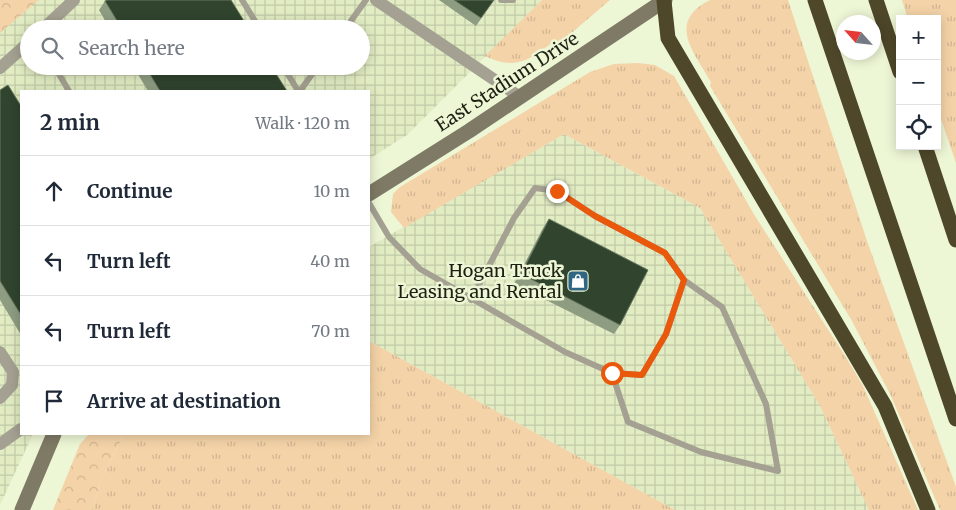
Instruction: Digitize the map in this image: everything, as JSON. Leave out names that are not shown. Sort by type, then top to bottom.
[{"type":"highway","points":[[664,0],[668,38],[885,406],[928,510]]},
{"type":"highway","points":[[815,0],[956,419]]},
{"type":"highway","points":[[876,0],[896,60]]},
{"type":"highway","points":[[925,150],[956,240]]},
{"type":"main road","name":"East Stadium Drive","points":[[370,193],[520,97],[664,0]]},
{"type":"main road","points":[[22,510],[54,435]]},
{"type":"street","points":[[53,20],[74,0]]},
{"type":"street","points":[[376,0],[520,97]]},
{"type":"street","points":[[0,68],[20,50]]},
{"type":"street","points":[[0,352],[13,372],[12,385],[0,398]]},
{"type":"street","points":[[0,444],[20,430]]},
{"type":"lane","points":[[242,0],[254,20]]},
{"type":"lane","points":[[352,20],[366,0]]},
{"type":"lane","points":[[501,0],[513,0]]},
{"type":"lane","points":[[59,75],[68,90]]},
{"type":"lane","points":[[288,75],[298,90]]},
{"type":"lane","points":[[300,90],[311,75]]},
{"type":"lane","points":[[471,300],[514,218],[535,188],[557,191],[595,216],[665,253],[684,280],[722,307],[766,404],[778,471],[701,452],[628,422],[612,373]]},
{"type":"lane","points":[[370,205],[389,237],[420,270],[565,352],[612,373],[642,375],[666,334],[684,280]]},
{"type":"shaded area","points":[[0,0],[542,0],[407,135],[370,158],[370,90],[20,90],[20,435],[33,435],[0,505]]},
{"type":"shaded area","points":[[564,134],[700,208],[820,406],[869,510],[675,510],[370,342],[370,246]]},
{"type":"green space","points":[[0,0],[39,0],[0,33]]},
{"type":"green space","points":[[542,0],[610,0],[561,42],[554,41],[530,58],[514,63],[505,63],[485,56]]},
{"type":"green space","points":[[710,0],[788,0],[867,241],[956,487],[956,510],[940,510],[891,396],[852,321],[710,86],[711,82],[697,60],[686,28],[689,18],[697,9]]},
{"type":"green space","points":[[902,0],[956,0],[956,163],[941,119],[941,15],[907,15]]},
{"type":"green space","points":[[638,63],[655,65],[674,76],[755,216],[863,386],[918,510],[869,510],[820,406],[700,208],[564,134],[404,228],[391,212],[393,194],[400,187],[590,72],[614,64]]},
{"type":"green space","points":[[370,342],[675,510],[93,510],[100,482],[124,435],[370,435]]},
{"type":"green space","points":[[88,435],[124,435],[100,482],[93,510],[53,510],[80,444]]},
{"type":"building","points":[[231,0],[243,20],[117,20],[105,1]]},
{"type":"building","points":[[454,0],[494,0],[481,18]]},
{"type":"building","points":[[150,75],[277,75],[286,90],[159,90]]},
{"type":"building","points":[[8,85],[20,104],[20,313],[0,281],[0,90]]},
{"type":"building","name":"Hogan Truck Leasing and Rental","points":[[549,219],[648,270],[620,325],[521,274]]},
{"type":"place","name":"Hogan Truck Leasing and Rental","points":[[578,281]]},
{"type":"route","points":[[557,191],[595,216],[665,253],[684,280],[666,334],[642,375],[612,373]]}]
